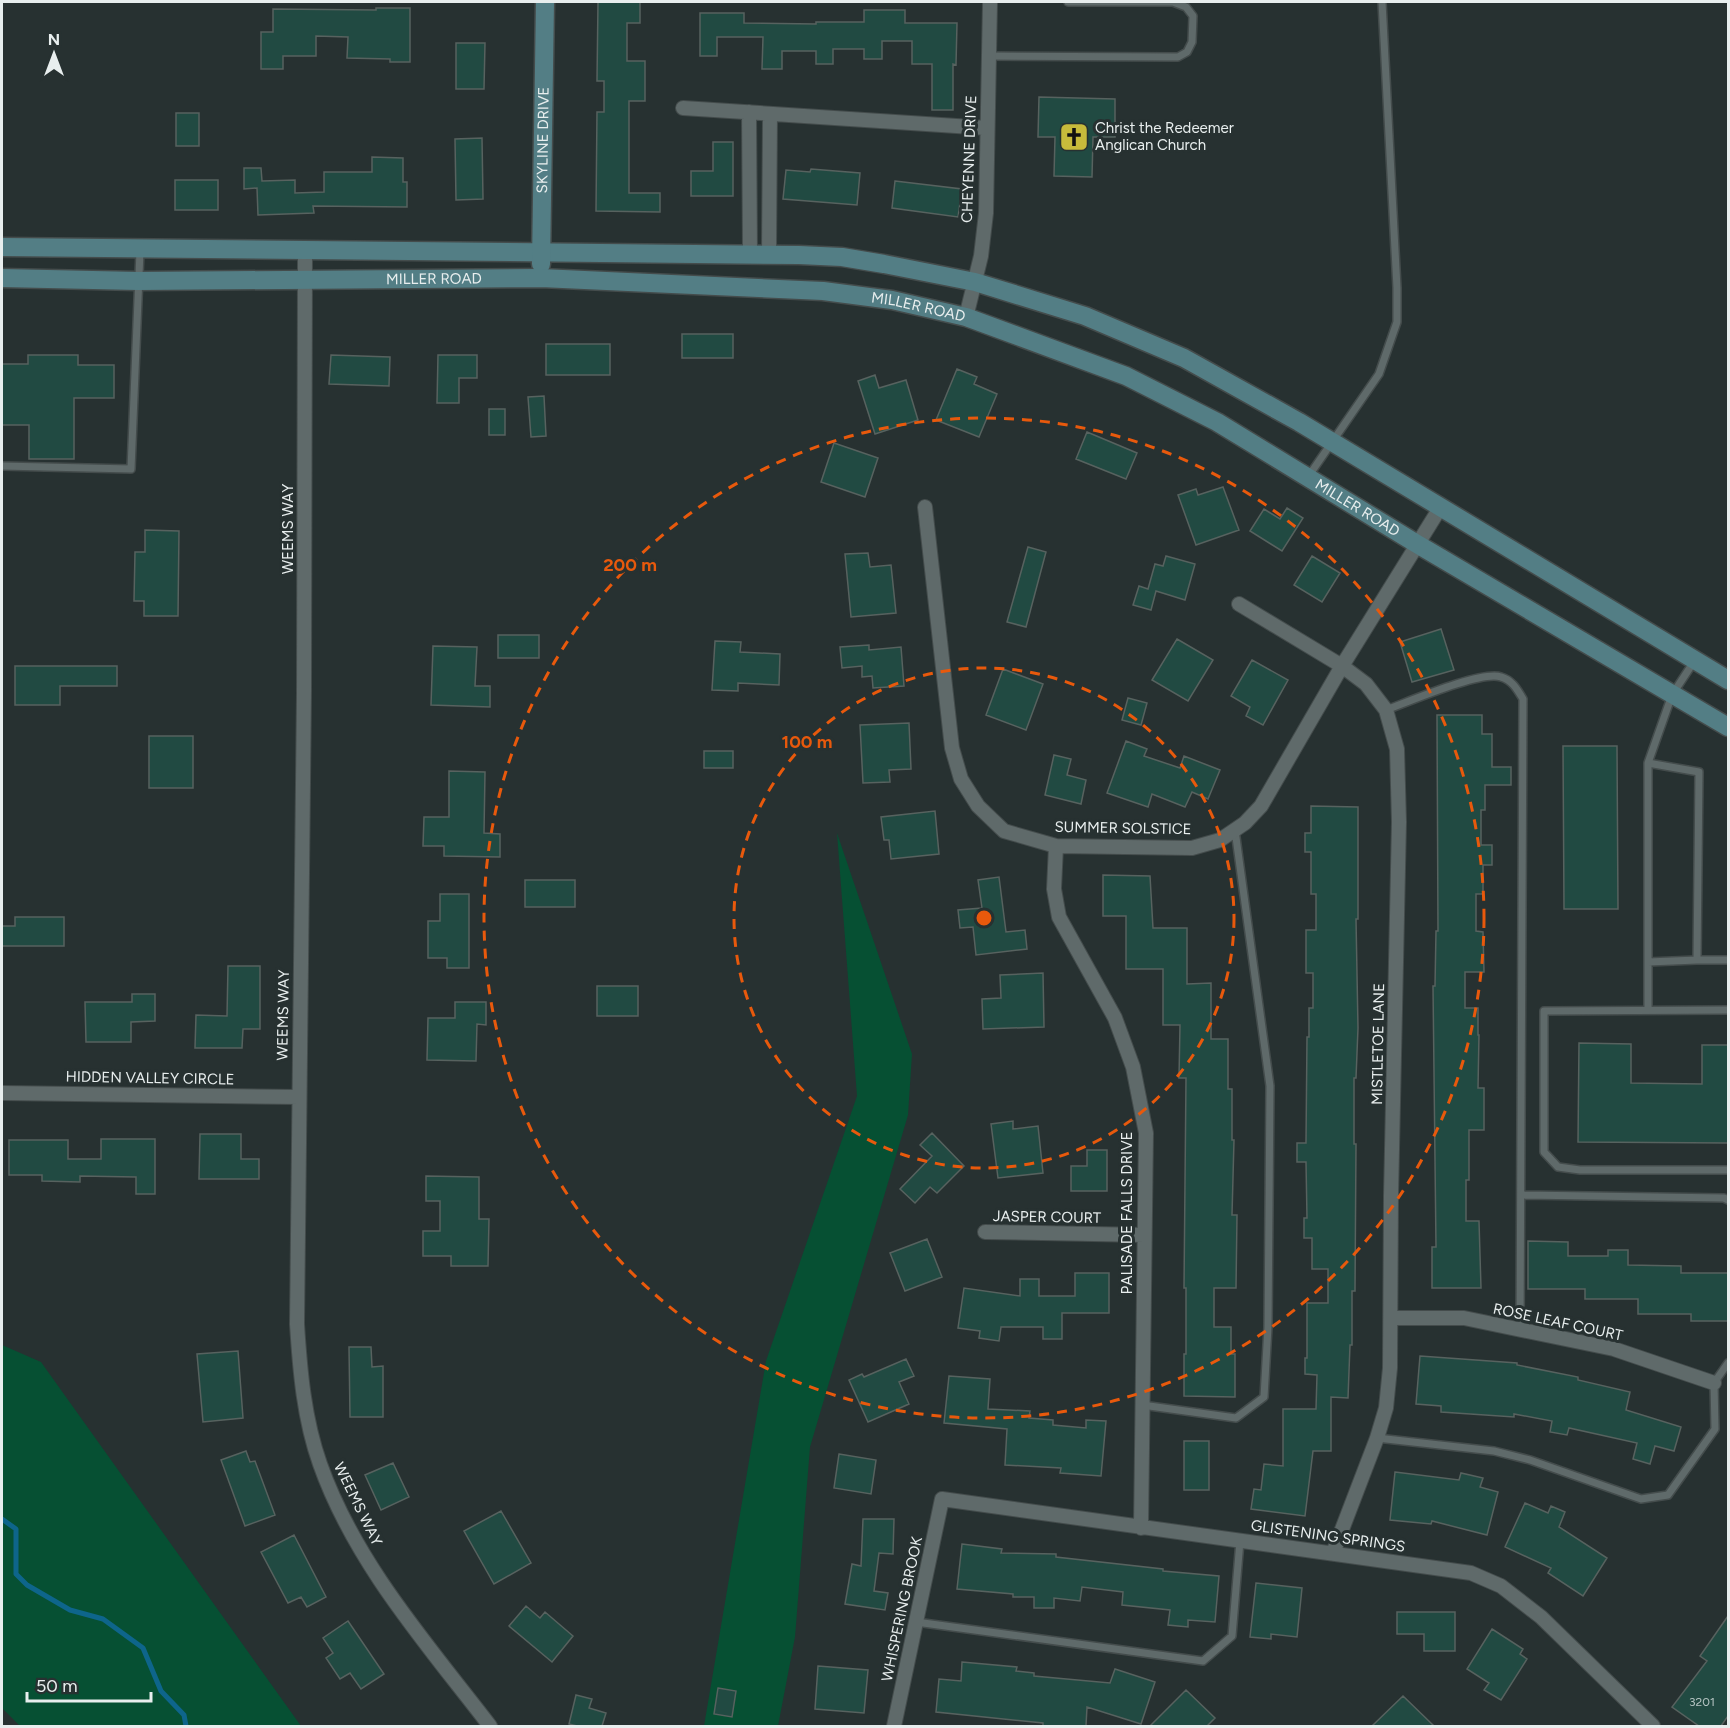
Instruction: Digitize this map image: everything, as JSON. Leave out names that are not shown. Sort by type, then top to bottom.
[{"type":"main road","name":"SKYLINE DRIVE","points":[[541,278],[545,2]]},
{"type":"main road","name":"MILLER ROAD","points":[[2,247],[769,254],[842,257],[975,282],[1085,316],[1185,358],[1333,443],[1728,680]]},
{"type":"main road","name":"MILLER ROAD","points":[[2,278],[138,280],[541,278],[823,291],[892,300],[966,316],[1126,376],[1216,423],[1728,727]]},
{"type":"street","name":"CHEYENNE DRIVE","points":[[966,316],[981,256],[986,213],[990,2]]},
{"type":"street","points":[[683,108],[987,128]]},
{"type":"street","points":[[749,112],[750,254]]},
{"type":"street","points":[[769,254],[770,114]]},
{"type":"street","name":"WEEMS WAY","points":[[305,250],[304,684],[297,1324],[300,1375],[319,1461],[333,1499],[358,1548],[490,1726]]},
{"type":"street","name":"SUMMER SOLSTICE","points":[[925,507],[952,748],[961,779],[978,806],[1004,831],[1056,846],[1192,848],[1220,840],[1245,823],[1261,806],[1342,666],[1440,508]]},
{"type":"street","name":"MISTLETOE LANE","points":[[1239,604],[1342,666],[1366,684],[1386,710],[1397,749],[1399,822],[1391,1184],[1390,1368],[1387,1398],[1377,1438],[1333,1553]]},
{"type":"street","name":"PALISADE FALLS DRIVE","points":[[1056,846],[1054,890],[1059,917],[1115,1018],[1134,1067],[1146,1133],[1141,1528]]},
{"type":"street","name":"HIDDEN VALLEY CIRCLE","points":[[2,1093],[299,1097]]},
{"type":"street","name":"JASPER COURT","points":[[985,1232],[1144,1235]]},
{"type":"street","name":"ROSE LEAF COURT","points":[[1391,1318],[1464,1318],[1614,1349],[1714,1383]]},
{"type":"street","name":"GLISTENING SPRINGS","points":[[942,1499],[1471,1573],[1501,1586],[1541,1617],[1653,1726]]},
{"type":"street","name":"WHISPERING BROOK","points":[[894,1726],[942,1499]]},
{"type":"lane","points":[[989,56],[1178,57],[1187,52],[1191,42],[1193,16],[1186,7],[1173,2],[1068,2]]},
{"type":"lane","points":[[1308,477],[1379,374],[1397,322],[1382,2]]},
{"type":"lane","points":[[2,466],[131,469],[140,248]]},
{"type":"lane","points":[[1648,1010],[1648,763],[1672,695],[1695,660]]},
{"type":"lane","points":[[1386,710],[1483,676],[1500,676],[1515,684],[1523,699],[1520,1331]]},
{"type":"lane","points":[[1648,763],[1699,772],[1697,960]]},
{"type":"lane","points":[[1142,1405],[1236,1418],[1264,1396],[1268,1327],[1270,1086],[1234,830]]},
{"type":"lane","points":[[1648,962],[1728,960]]},
{"type":"lane","points":[[1728,1010],[1544,1011],[1544,1152],[1558,1167],[1580,1170],[1728,1170]]},
{"type":"lane","points":[[1521,1195],[1724,1198],[1728,1200]]},
{"type":"lane","points":[[1377,1438],[1494,1451],[1530,1460],[1641,1499],[1659,1497],[1668,1495],[1715,1429],[1714,1383],[1728,1363]]},
{"type":"lane","points":[[916,1622],[1203,1660],[1232,1636],[1240,1541]]},
{"type":"green space","points":[[837,833],[912,1054],[908,1115],[810,1447],[795,1637],[778,1726],[704,1726],[766,1361],[857,1096]]},
{"type":"green space","points":[[2,1345],[41,1362],[301,1726],[20,1726],[2,1708]]},
{"type":"building","points":[[598,2],[640,2],[640,23],[627,23],[627,61],[645,61],[645,101],[629,101],[629,193],[660,193],[660,212],[596,211],[597,112],[604,112],[604,81],[597,81]]},
{"type":"building","points":[[376,8],[410,8],[410,62],[347,58],[348,37],[316,36],[316,56],[283,56],[283,69],[261,69],[261,32],[273,32],[273,9],[376,10]]},
{"type":"building","points":[[864,10],[905,10],[905,23],[957,23],[956,65],[953,64],[953,110],[932,110],[932,64],[912,64],[912,41],[882,41],[882,59],[864,59],[864,49],[833,49],[833,64],[816,64],[816,51],[782,51],[782,69],[762,69],[763,37],[717,37],[717,56],[700,56],[700,13],[744,13],[744,23],[816,24],[816,22],[864,22]]},
{"type":"building","points":[[456,43],[485,43],[484,89],[456,89]]},
{"type":"building","name":"Christ the Redeemer Anglican Church","points":[[1039,97],[1115,99],[1115,137],[1093,137],[1092,177],[1054,176],[1055,137],[1038,137]]},
{"type":"building","points":[[176,113],[199,113],[199,146],[176,146]]},
{"type":"building","points":[[482,138],[483,199],[456,200],[455,139]]},
{"type":"building","points":[[713,142],[733,142],[733,196],[691,196],[691,171],[713,171]]},
{"type":"building","points":[[372,157],[403,158],[403,182],[407,182],[407,207],[313,206],[314,213],[258,215],[257,188],[244,189],[244,168],[261,168],[262,181],[295,180],[295,193],[324,192],[324,172],[372,172]]},
{"type":"building","points":[[811,169],[860,173],[857,205],[783,199],[786,170],[810,172]]},
{"type":"building","points":[[175,180],[218,180],[218,210],[175,210]]},
{"type":"building","points":[[895,181],[962,189],[958,217],[892,208]]},
{"type":"building","points":[[682,334],[733,334],[733,358],[682,358]]},
{"type":"building","points":[[546,344],[610,344],[610,375],[546,375]]},
{"type":"building","points":[[28,355],[78,355],[78,365],[114,365],[114,398],[74,398],[74,459],[29,459],[29,425],[2,425],[2,364],[28,364]]},
{"type":"building","points":[[331,355],[390,357],[389,386],[329,384]]},
{"type":"building","points":[[438,355],[477,355],[477,378],[459,378],[459,403],[437,403]]},
{"type":"building","points":[[957,369],[977,377],[974,384],[997,394],[979,437],[936,420]]},
{"type":"building","points":[[875,375],[879,388],[906,380],[918,420],[875,434],[858,381]]},
{"type":"building","points":[[544,396],[546,436],[531,437],[528,397]]},
{"type":"building","points":[[489,409],[505,409],[505,435],[489,435]]},
{"type":"building","points":[[1087,432],[1137,453],[1126,479],[1076,459]]},
{"type":"building","points":[[834,443],[878,458],[865,497],[821,482]]},
{"type":"building","points":[[1223,487],[1239,530],[1196,545],[1178,495],[1196,489],[1198,495]]},
{"type":"building","points":[[1287,508],[1303,518],[1282,551],[1250,531],[1264,509],[1280,519]]},
{"type":"building","points":[[145,530],[179,531],[178,616],[144,616],[144,601],[134,601],[135,552],[145,552]]},
{"type":"building","points":[[1028,547],[1046,552],[1026,627],[1007,622]]},
{"type":"building","points":[[868,553],[870,567],[891,565],[896,613],[851,617],[845,554]]},
{"type":"building","points":[[1166,556],[1195,564],[1185,600],[1156,591],[1151,610],[1133,605],[1139,586],[1148,589],[1155,564],[1163,566]]},
{"type":"building","points":[[1312,556],[1340,573],[1322,602],[1294,585]]},
{"type":"building","points":[[1441,629],[1454,670],[1412,682],[1400,642]]},
{"type":"building","points":[[498,635],[539,635],[539,658],[498,658]]},
{"type":"building","points":[[1177,639],[1213,660],[1188,701],[1152,680]]},
{"type":"building","points":[[715,641],[741,642],[740,652],[780,654],[779,685],[738,683],[738,691],[712,690]]},
{"type":"building","points":[[869,645],[869,650],[901,647],[904,686],[873,688],[872,676],[862,677],[862,666],[842,668],[840,647]]},
{"type":"building","points":[[433,646],[477,647],[475,686],[490,686],[490,707],[431,705]]},
{"type":"building","points":[[1252,660],[1288,680],[1263,725],[1246,716],[1250,707],[1231,696]]},
{"type":"building","points":[[15,666],[117,666],[117,686],[60,686],[60,705],[15,705]]},
{"type":"building","points":[[1003,669],[1043,684],[1026,730],[986,715]]},
{"type":"building","points":[[1128,698],[1147,703],[1141,725],[1122,720]]},
{"type":"building","points":[[1437,715],[1482,715],[1482,734],[1492,734],[1492,767],[1511,767],[1511,785],[1485,785],[1485,810],[1481,810],[1481,845],[1492,845],[1492,865],[1483,865],[1483,894],[1476,894],[1476,931],[1483,932],[1484,972],[1465,972],[1465,1008],[1478,1008],[1478,1088],[1484,1088],[1484,1130],[1469,1130],[1469,1180],[1466,1180],[1466,1221],[1479,1221],[1481,1288],[1432,1288],[1432,1247],[1436,1247],[1433,986],[1435,986],[1436,931],[1438,931]]},
{"type":"building","points":[[909,723],[911,769],[889,770],[890,782],[863,783],[860,725]]},
{"type":"building","points":[[149,736],[193,736],[193,788],[149,788]]},
{"type":"building","points":[[1126,741],[1147,749],[1144,756],[1180,768],[1184,756],[1220,770],[1208,799],[1192,792],[1185,807],[1152,794],[1148,807],[1107,793]]},
{"type":"building","points":[[1563,746],[1617,746],[1618,909],[1564,909]]},
{"type":"building","points":[[704,751],[733,751],[733,768],[704,768]]},
{"type":"building","points":[[1054,755],[1071,759],[1067,775],[1086,780],[1081,804],[1045,795]]},
{"type":"building","points":[[449,771],[485,772],[484,833],[500,834],[500,857],[444,856],[444,846],[423,846],[424,817],[449,817]]},
{"type":"building","points":[[1311,806],[1358,807],[1358,919],[1356,919],[1358,1028],[1356,1078],[1354,1078],[1355,1291],[1352,1291],[1352,1345],[1350,1345],[1348,1398],[1331,1397],[1331,1451],[1313,1451],[1305,1516],[1251,1509],[1254,1489],[1261,1490],[1264,1464],[1283,1466],[1283,1409],[1316,1409],[1317,1375],[1305,1374],[1307,1303],[1328,1303],[1328,1269],[1312,1269],[1312,1238],[1304,1238],[1304,1218],[1307,1218],[1306,1162],[1297,1162],[1297,1143],[1306,1143],[1307,1037],[1309,1037],[1309,1008],[1313,1008],[1313,973],[1306,973],[1306,930],[1316,930],[1316,894],[1311,894],[1311,852],[1305,852],[1305,833],[1311,833]]},
{"type":"building","points":[[935,811],[939,854],[891,859],[889,840],[884,840],[881,817]]},
{"type":"building","points":[[1103,875],[1150,876],[1153,928],[1187,928],[1187,984],[1211,983],[1211,1039],[1228,1039],[1228,1089],[1232,1089],[1232,1140],[1234,1140],[1232,1215],[1237,1215],[1236,1288],[1214,1288],[1214,1327],[1231,1327],[1231,1354],[1235,1354],[1235,1397],[1184,1396],[1186,1078],[1179,1078],[1180,1025],[1163,1025],[1163,969],[1126,969],[1126,916],[1103,916]]},
{"type":"building","points":[[999,877],[1006,932],[1025,930],[1027,949],[976,955],[973,927],[960,928],[958,910],[982,908],[978,880]]},
{"type":"building","points":[[525,880],[575,880],[575,907],[525,907]]},
{"type":"building","points":[[440,894],[469,894],[469,968],[447,968],[447,958],[428,958],[428,921],[440,921]]},
{"type":"building","points":[[15,917],[64,917],[64,946],[2,946],[2,926],[15,926]]},
{"type":"building","points":[[228,966],[260,966],[260,1029],[243,1029],[242,1048],[195,1048],[196,1015],[227,1016]]},
{"type":"building","points":[[1043,973],[1044,1027],[983,1029],[982,999],[1001,998],[1000,975]]},
{"type":"building","points":[[597,986],[638,986],[638,1016],[597,1016]]},
{"type":"building","points":[[132,994],[155,994],[155,1021],[131,1022],[131,1042],[86,1042],[85,1002],[132,1002]]},
{"type":"building","points":[[455,1002],[486,1002],[486,1025],[477,1024],[476,1061],[427,1060],[428,1018],[455,1018]]},
{"type":"building","points":[[1579,1043],[1631,1044],[1631,1083],[1702,1084],[1702,1045],[1728,1045],[1728,1143],[1578,1142]]},
{"type":"building","points":[[1013,1121],[1013,1129],[1038,1126],[1043,1173],[998,1178],[991,1124]]},
{"type":"building","points":[[932,1133],[964,1166],[937,1193],[930,1187],[915,1203],[900,1189],[932,1156],[920,1145]]},
{"type":"building","points":[[200,1134],[241,1134],[241,1159],[259,1159],[259,1179],[199,1179]]},
{"type":"building","points":[[101,1139],[155,1139],[155,1194],[136,1194],[136,1177],[80,1176],[80,1182],[42,1181],[42,1175],[9,1175],[9,1140],[68,1140],[68,1159],[101,1159]]},
{"type":"building","points":[[1087,1150],[1107,1150],[1107,1191],[1071,1191],[1071,1166],[1087,1166]]},
{"type":"building","points":[[426,1176],[479,1177],[479,1219],[489,1219],[488,1266],[451,1266],[451,1256],[423,1256],[423,1231],[440,1231],[440,1201],[426,1201]]},
{"type":"building","points":[[927,1239],[942,1277],[905,1291],[890,1253]]},
{"type":"building","points":[[1528,1241],[1568,1242],[1568,1256],[1608,1256],[1608,1250],[1628,1250],[1628,1265],[1681,1266],[1681,1273],[1728,1273],[1728,1321],[1691,1321],[1691,1314],[1638,1314],[1638,1299],[1585,1299],[1585,1289],[1528,1289]]},
{"type":"building","points":[[1075,1273],[1109,1273],[1109,1313],[1062,1313],[1062,1339],[1043,1339],[1043,1327],[1001,1327],[999,1341],[979,1338],[980,1331],[958,1328],[964,1288],[1020,1296],[1020,1279],[1039,1279],[1039,1296],[1075,1296]]},
{"type":"building","points":[[349,1347],[371,1347],[372,1367],[383,1366],[383,1417],[350,1417]]},
{"type":"building","points":[[238,1351],[243,1418],[203,1422],[197,1354]]},
{"type":"building","points":[[1420,1356],[1517,1363],[1517,1365],[1578,1377],[1578,1380],[1630,1392],[1626,1410],[1681,1427],[1674,1451],[1655,1446],[1650,1464],[1633,1459],[1637,1443],[1569,1428],[1567,1435],[1550,1432],[1552,1421],[1514,1414],[1514,1417],[1441,1412],[1441,1406],[1416,1404]]},
{"type":"building","points":[[906,1359],[914,1376],[899,1382],[909,1404],[868,1422],[849,1380],[862,1374],[864,1377]]},
{"type":"building","points":[[949,1376],[990,1379],[988,1409],[1030,1411],[1029,1418],[1053,1420],[1053,1425],[1086,1428],[1086,1420],[1106,1421],[1101,1476],[1060,1473],[1061,1468],[1005,1465],[1007,1429],[944,1423]]},
{"type":"building","points":[[1184,1441],[1209,1441],[1209,1490],[1184,1490]]},
{"type":"building","points":[[246,1451],[250,1462],[255,1461],[275,1515],[245,1526],[221,1460]]},
{"type":"building","points":[[839,1454],[876,1460],[871,1494],[834,1488]]},
{"type":"building","points":[[393,1463],[409,1497],[381,1510],[365,1475]]},
{"type":"building","points":[[1395,1472],[1459,1480],[1461,1473],[1483,1478],[1480,1487],[1498,1492],[1487,1535],[1432,1521],[1431,1524],[1390,1520]]},
{"type":"building","points":[[1525,1503],[1548,1513],[1551,1506],[1565,1512],[1559,1527],[1607,1558],[1583,1596],[1548,1573],[1551,1568],[1505,1547]]},
{"type":"building","points":[[501,1511],[531,1563],[494,1584],[464,1531]]},
{"type":"building","points":[[863,1519],[894,1519],[893,1554],[879,1553],[874,1591],[888,1593],[885,1610],[845,1604],[852,1564],[861,1566]]},
{"type":"building","points":[[294,1535],[326,1597],[307,1607],[301,1597],[288,1603],[261,1552]]},
{"type":"building","points":[[962,1544],[1002,1549],[1001,1553],[1056,1554],[1056,1557],[1219,1576],[1215,1622],[1188,1620],[1188,1627],[1168,1625],[1170,1610],[1122,1605],[1123,1592],[1082,1587],[1080,1601],[1054,1598],[1054,1608],[1034,1608],[1034,1597],[1013,1597],[1013,1594],[957,1589]]},
{"type":"building","points":[[1256,1583],[1302,1588],[1297,1637],[1271,1634],[1271,1639],[1250,1637]]},
{"type":"building","points":[[526,1606],[540,1618],[545,1612],[573,1636],[552,1662],[509,1626]]},
{"type":"building","points":[[1397,1612],[1455,1612],[1455,1651],[1424,1651],[1424,1634],[1397,1634]]},
{"type":"building","points":[[1728,1616],[1728,1716],[1721,1726],[1699,1726],[1672,1707],[1707,1661],[1700,1656]]},
{"type":"building","points":[[348,1621],[384,1674],[361,1689],[350,1673],[340,1679],[326,1658],[333,1653],[323,1638]]},
{"type":"building","points":[[1492,1629],[1523,1649],[1520,1654],[1527,1659],[1501,1700],[1484,1690],[1489,1683],[1467,1669]]},
{"type":"building","points":[[962,1662],[1017,1667],[1016,1671],[1034,1673],[1034,1676],[1110,1683],[1115,1669],[1155,1682],[1141,1724],[1087,1707],[1086,1726],[1043,1726],[1043,1723],[936,1712],[939,1679],[961,1681]]},
{"type":"building","points":[[818,1666],[868,1670],[864,1713],[815,1709]]},
{"type":"building","points":[[718,1688],[736,1691],[732,1717],[714,1714]]},
{"type":"building","points":[[1186,1690],[1215,1718],[1207,1726],[1150,1726]]},
{"type":"building","points":[[576,1695],[592,1699],[589,1708],[606,1713],[602,1726],[569,1724]]},
{"type":"building","points":[[1403,1696],[1434,1726],[1372,1726]]},
{"type":"waterway","points":[[2,1519],[16,1529],[16,1574],[27,1585],[70,1610],[103,1619],[143,1648],[161,1691],[184,1715],[186,1726]]},
{"type":"place","name":"Christ the Redeemer Anglican Church","points":[[1074,137]]}]
